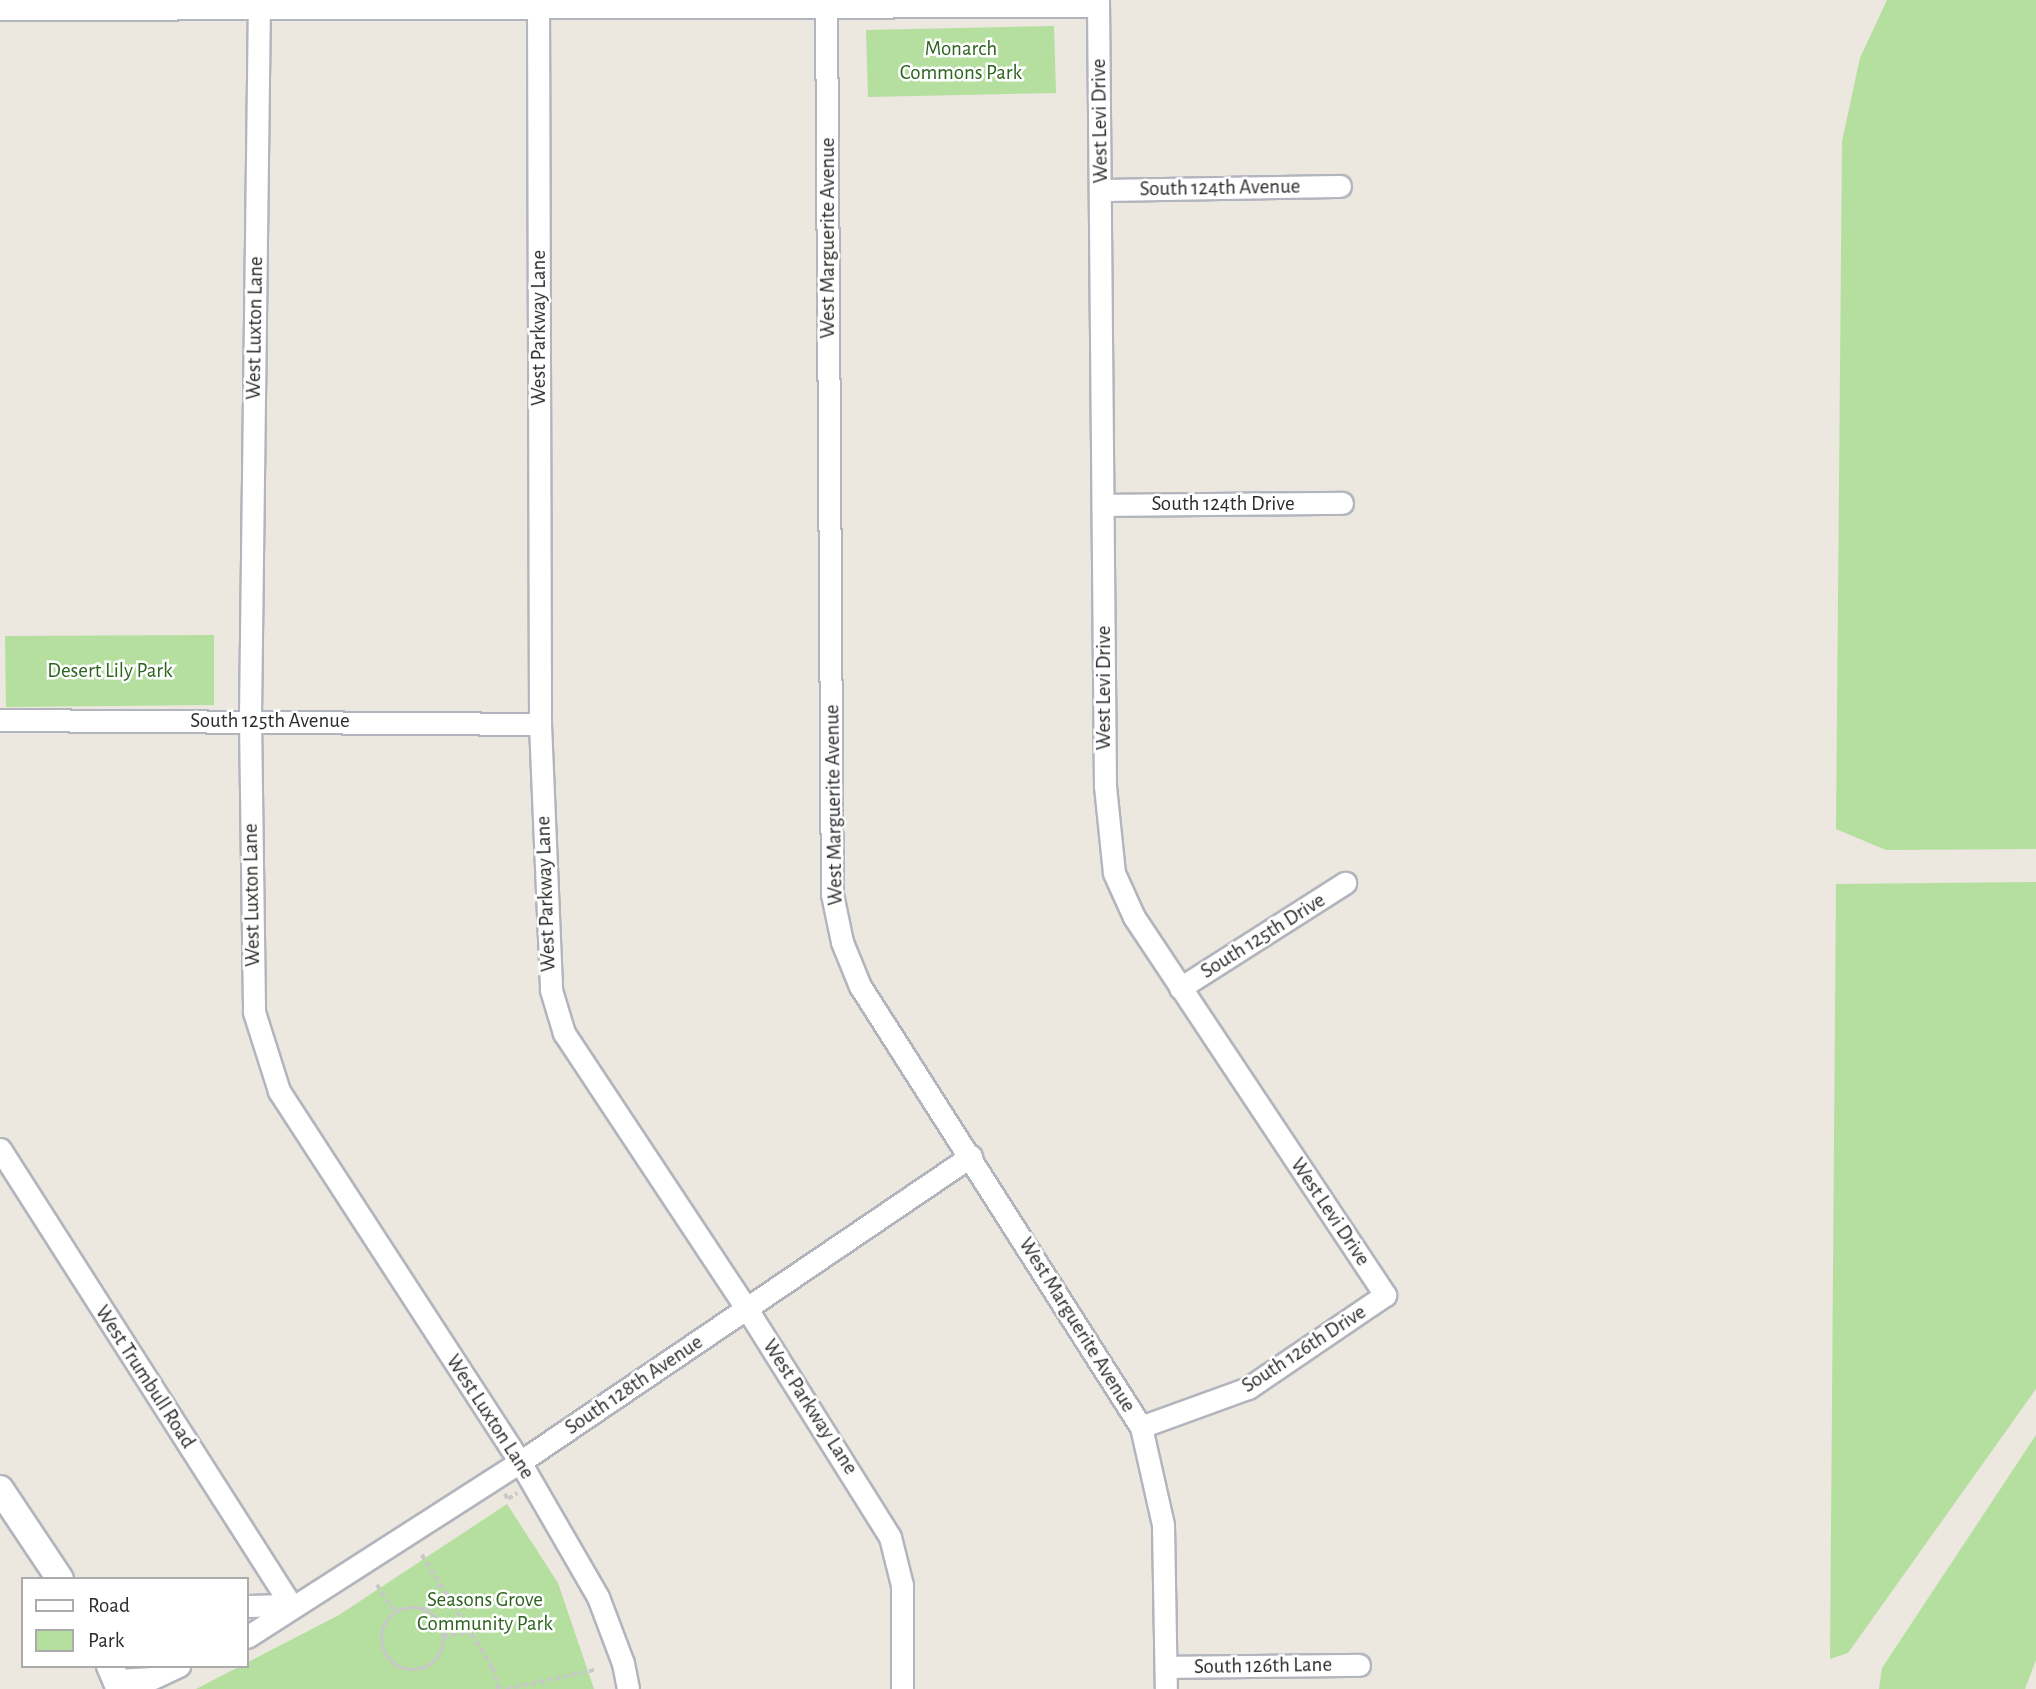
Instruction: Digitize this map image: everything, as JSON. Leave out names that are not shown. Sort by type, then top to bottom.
[{"type":"street","points":[[0,9],[259,3],[1098,3]]},
{"type":"street","name":"West Luxton Lane","points":[[259,3],[250,720],[254,1012],[279,1091],[520,1462],[598,1597],[623,1663],[628,1689]]},
{"type":"street","name":"West Marguerite Avenue","points":[[826,3],[832,894],[842,942],[860,986],[971,1156],[1141,1427],[1163,1525],[1166,1689]]},
{"type":"street","name":"West Levi Drive","points":[[1098,3],[1107,831],[1114,873],[1134,917],[1385,1295]]},
{"type":"street","name":"West Parkway Lane","points":[[538,5],[540,724],[546,947],[551,990],[564,1032],[747,1309],[890,1537],[902,1585],[902,1689]]},
{"type":"street","name":"South 124th Avenue","points":[[1101,190],[1340,186]]},
{"type":"street","name":"South 124th Drive","points":[[1103,505],[1342,503]]},
{"type":"street","name":"South 125th Avenue","points":[[0,720],[540,724]]},
{"type":"street","name":"South 125th Drive","points":[[1180,988],[1345,883]]},
{"type":"street","name":"West Trumbull Road","points":[[0,1149],[291,1605]]},
{"type":"street","name":"South 128th Avenue","points":[[248,1636],[291,1605],[520,1462],[971,1156]]},
{"type":"street","name":"South 126th Drive","points":[[1141,1427],[1248,1388],[1385,1295]]},
{"type":"street","points":[[0,1489],[59,1577]]},
{"type":"street","points":[[248,1606],[291,1605]]},
{"type":"street","name":"South 126th Lane","points":[[1166,1667],[1359,1665]]},
{"type":"street","points":[[119,1675],[153,1678],[175,1668]]},
{"type":"path","points":[[422,1555],[494,1668],[499,1689]]},
{"type":"path","points":[[426,1610],[440,1584]]},
{"type":"path","points":[[377,1585],[396,1612]]},
{"type":"path","points":[[409,1608],[426,1610],[439,1621],[443,1636],[442,1649],[430,1665],[401,1668],[382,1646],[384,1627],[396,1612],[409,1608]]},
{"type":"path","points":[[443,1636],[471,1632]]},
{"type":"path","points":[[506,1689],[594,1670]]},
{"type":"green space","points":[[1887,0],[2036,0],[2036,849],[1886,850],[1836,829],[1842,141],[1860,58]]},
{"type":"green space","name":"Monarch Commons Park","points":[[1054,26],[1056,93],[868,97],[866,30]]},
{"type":"green space","name":"Desert Lily Park","points":[[214,635],[214,705],[6,707],[5,636]]},
{"type":"green space","points":[[2036,882],[2036,1389],[1848,1653],[1830,1659],[1836,884]]},
{"type":"green space","points":[[2036,1435],[2036,1660],[2025,1689],[1879,1689],[1882,1668]]},
{"type":"green space","name":"Seasons Grove Community Park","points":[[507,1504],[558,1583],[594,1689],[196,1689],[237,1668],[248,1668],[248,1662],[339,1615]]}]
